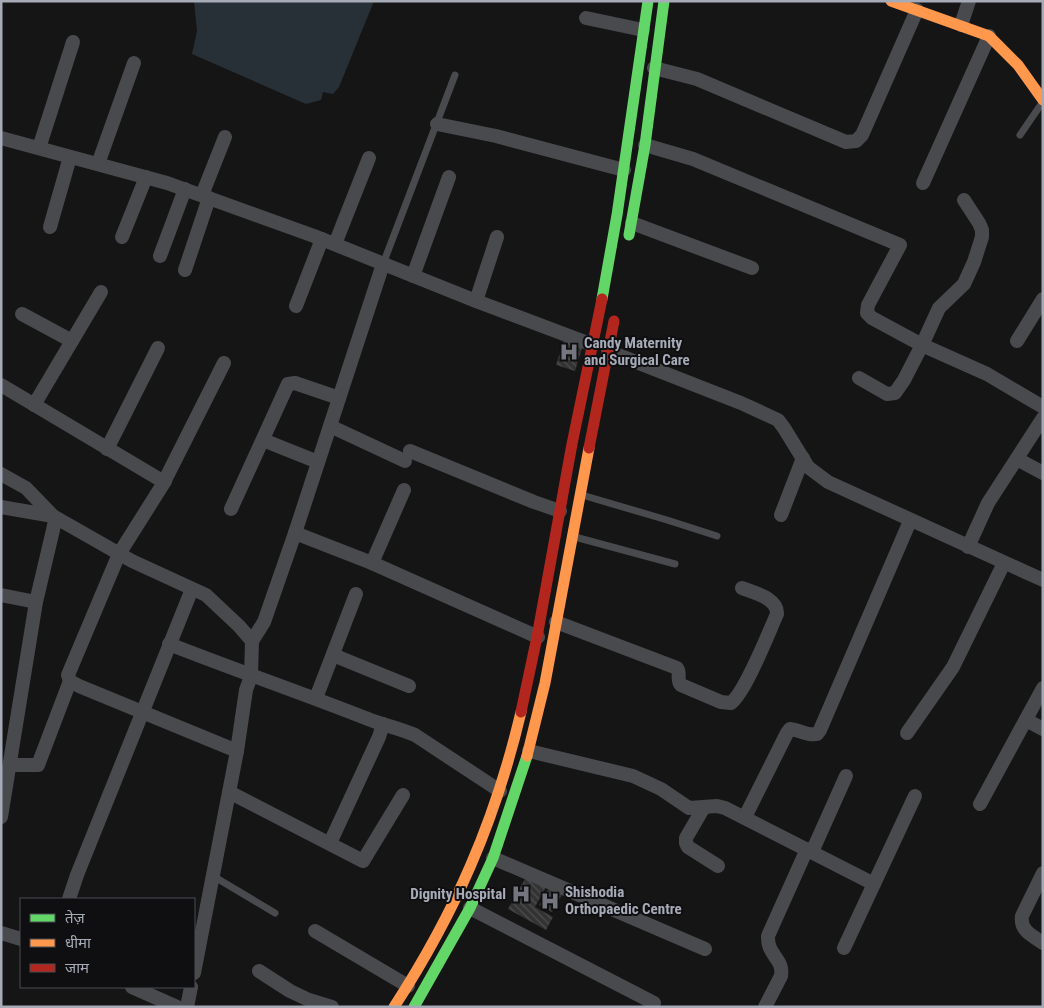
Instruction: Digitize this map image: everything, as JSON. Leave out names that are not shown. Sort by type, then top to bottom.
[{"type":"main road","points":[[394,1007],[434,942],[463,882],[490,820],[516,738],[538,637],[560,511],[612,247],[648,1]]},
{"type":"main road","points":[[627,246],[645,145],[664,1]]},
{"type":"main road","points":[[899,3],[989,36],[1018,65],[1043,101]]},
{"type":"main road","points":[[416,1006],[470,908],[493,858],[528,751],[545,683],[579,494],[615,313]]},
{"type":"street","points":[[961,25],[969,1]]},
{"type":"street","points":[[654,68],[697,79],[846,142],[856,141],[862,135],[917,10]]},
{"type":"street","points":[[586,18],[643,30]]},
{"type":"street","points":[[923,184],[989,36]]},
{"type":"street","points":[[39,148],[73,42]]},
{"type":"street","points":[[98,164],[134,63]]},
{"type":"street","points":[[437,124],[496,136],[624,170]]},
{"type":"street","points":[[185,270],[225,137]]},
{"type":"street","points":[[1,138],[185,189],[328,242],[593,345]]},
{"type":"street","points":[[645,145],[692,160],[900,245],[868,305],[867,313],[872,318],[922,345],[987,374],[1043,407]]},
{"type":"street","points":[[50,227],[70,157]]},
{"type":"street","points":[[296,306],[369,158]]},
{"type":"street","points":[[122,237],[146,177]]},
{"type":"street","points":[[413,276],[449,177]]},
{"type":"street","points":[[160,256],[185,189]]},
{"type":"street","points":[[859,378],[887,394],[895,394],[922,345],[939,308],[964,284],[974,262],[982,237],[982,230],[964,200]]},
{"type":"street","points":[[632,223],[752,268]]},
{"type":"street","points":[[476,301],[497,237]]},
{"type":"street","points":[[195,968],[237,751],[246,690],[251,676],[252,641],[264,622],[295,533],[383,264]]},
{"type":"street","points":[[34,405],[101,292]]},
{"type":"street","points":[[1017,341],[1043,299]]},
{"type":"street","points":[[22,314],[72,341]]},
{"type":"street","points":[[107,449],[158,348]]},
{"type":"street","points":[[608,351],[741,403],[778,420],[808,468],[828,482],[1043,580]]},
{"type":"street","points":[[10,765],[38,766],[70,681],[68,675],[119,554],[164,481],[224,363]]},
{"type":"street","points":[[231,509],[288,384],[292,383],[339,398]]},
{"type":"street","points":[[1,385],[162,482],[164,481]]},
{"type":"street","points":[[968,547],[988,503],[1043,418]]},
{"type":"street","points":[[330,426],[560,511]]},
{"type":"street","points":[[263,440],[318,462]]},
{"type":"street","points":[[781,515],[802,458]]},
{"type":"street","points":[[1017,459],[1043,472]]},
{"type":"street","points":[[1,474],[26,488],[56,518],[119,554],[206,595],[252,641]]},
{"type":"street","points":[[372,563],[404,490]]},
{"type":"street","points":[[1,507],[56,518]]},
{"type":"street","points":[[1,817],[36,602],[56,518]]},
{"type":"street","points":[[744,817],[786,733],[790,729],[812,735],[817,734],[820,730],[910,521]]},
{"type":"street","points":[[295,533],[372,563],[538,637]]},
{"type":"street","points":[[907,733],[953,667],[1004,563]]},
{"type":"street","points":[[556,622],[677,668],[679,672],[678,682],[681,685],[721,702],[731,703],[736,699],[744,685],[778,614],[778,609],[772,601],[742,588]]},
{"type":"street","points":[[69,898],[76,875],[192,589]]},
{"type":"street","points":[[316,698],[356,594]]},
{"type":"street","points":[[1,595],[36,602]]},
{"type":"street","points":[[169,644],[371,720],[400,728],[415,735],[500,790]]},
{"type":"street","points":[[333,655],[409,686]]},
{"type":"street","points":[[70,681],[237,751]]},
{"type":"street","points":[[980,804],[1043,688]]},
{"type":"street","points":[[1026,720],[1043,729]]},
{"type":"street","points":[[330,843],[379,737],[383,724]]},
{"type":"street","points":[[528,751],[633,776],[661,789],[690,808],[717,806],[744,817],[874,884]]},
{"type":"street","points":[[764,1007],[781,976],[782,970],[781,964],[770,950],[768,936],[846,776]]},
{"type":"street","points":[[229,792],[330,843],[360,861],[364,861],[403,795]]},
{"type":"street","points":[[844,948],[915,796]]},
{"type":"street","points":[[704,807],[686,838],[686,843],[688,847],[718,866]]},
{"type":"street","points":[[493,858],[705,949]]},
{"type":"street","points":[[1043,873],[1022,916],[1021,924],[1025,931],[1043,943]]},
{"type":"street","points":[[470,908],[654,1004]]},
{"type":"street","points":[[316,931],[408,986]]},
{"type":"street","points":[[1,933],[20,939]]},
{"type":"street","points":[[259,971],[290,991],[309,1000],[332,1007]]},
{"type":"street","points":[[134,988],[177,1007]]},
{"type":"street","points":[[187,1007],[191,988]]},
{"type":"lane","points":[[383,264],[455,75]]},
{"type":"lane","points":[[1020,136],[1043,101]]},
{"type":"lane","points":[[579,494],[717,536]]},
{"type":"lane","points":[[572,537],[675,564]]},
{"type":"lane","points":[[212,876],[276,914]]},
{"type":"shaded area","points":[[194,1],[374,1],[339,87],[333,94],[323,92],[321,100],[306,104],[192,54],[197,31]]},
{"type":"building","points":[[564,340],[583,345],[575,371],[556,365]]},
{"type":"building","points":[[526,877],[546,887],[535,907],[553,917],[546,930],[508,909]]},
{"type":"building","points":[[550,886],[563,893],[552,912],[539,905]]},
{"type":"traffic: fast","points":[[602,299],[617,215],[648,1]]},
{"type":"traffic: fast","points":[[629,235],[645,145],[664,1]]},
{"type":"traffic: fast","points":[[414,1007],[470,908],[493,858],[527,756]]},
{"type":"traffic: slow","points":[[891,1],[989,36],[1018,65],[1043,100]]},
{"type":"traffic: slow","points":[[527,756],[545,683],[589,448]]},
{"type":"traffic: slow","points":[[394,1007],[436,937],[471,866],[499,791],[521,712]]},
{"type":"traffic: jam","points":[[521,712],[537,637],[572,444],[602,299]]},
{"type":"traffic: jam","points":[[589,448],[614,321]]},
{"type":"place","name":"Candy Maternity and Surgical Care","points":[[569,352]]},
{"type":"place","name":"Dignity Hospital","points":[[521,894]]},
{"type":"place","name":"Shishodia Orthopaedic Centre","points":[[550,901]]}]
